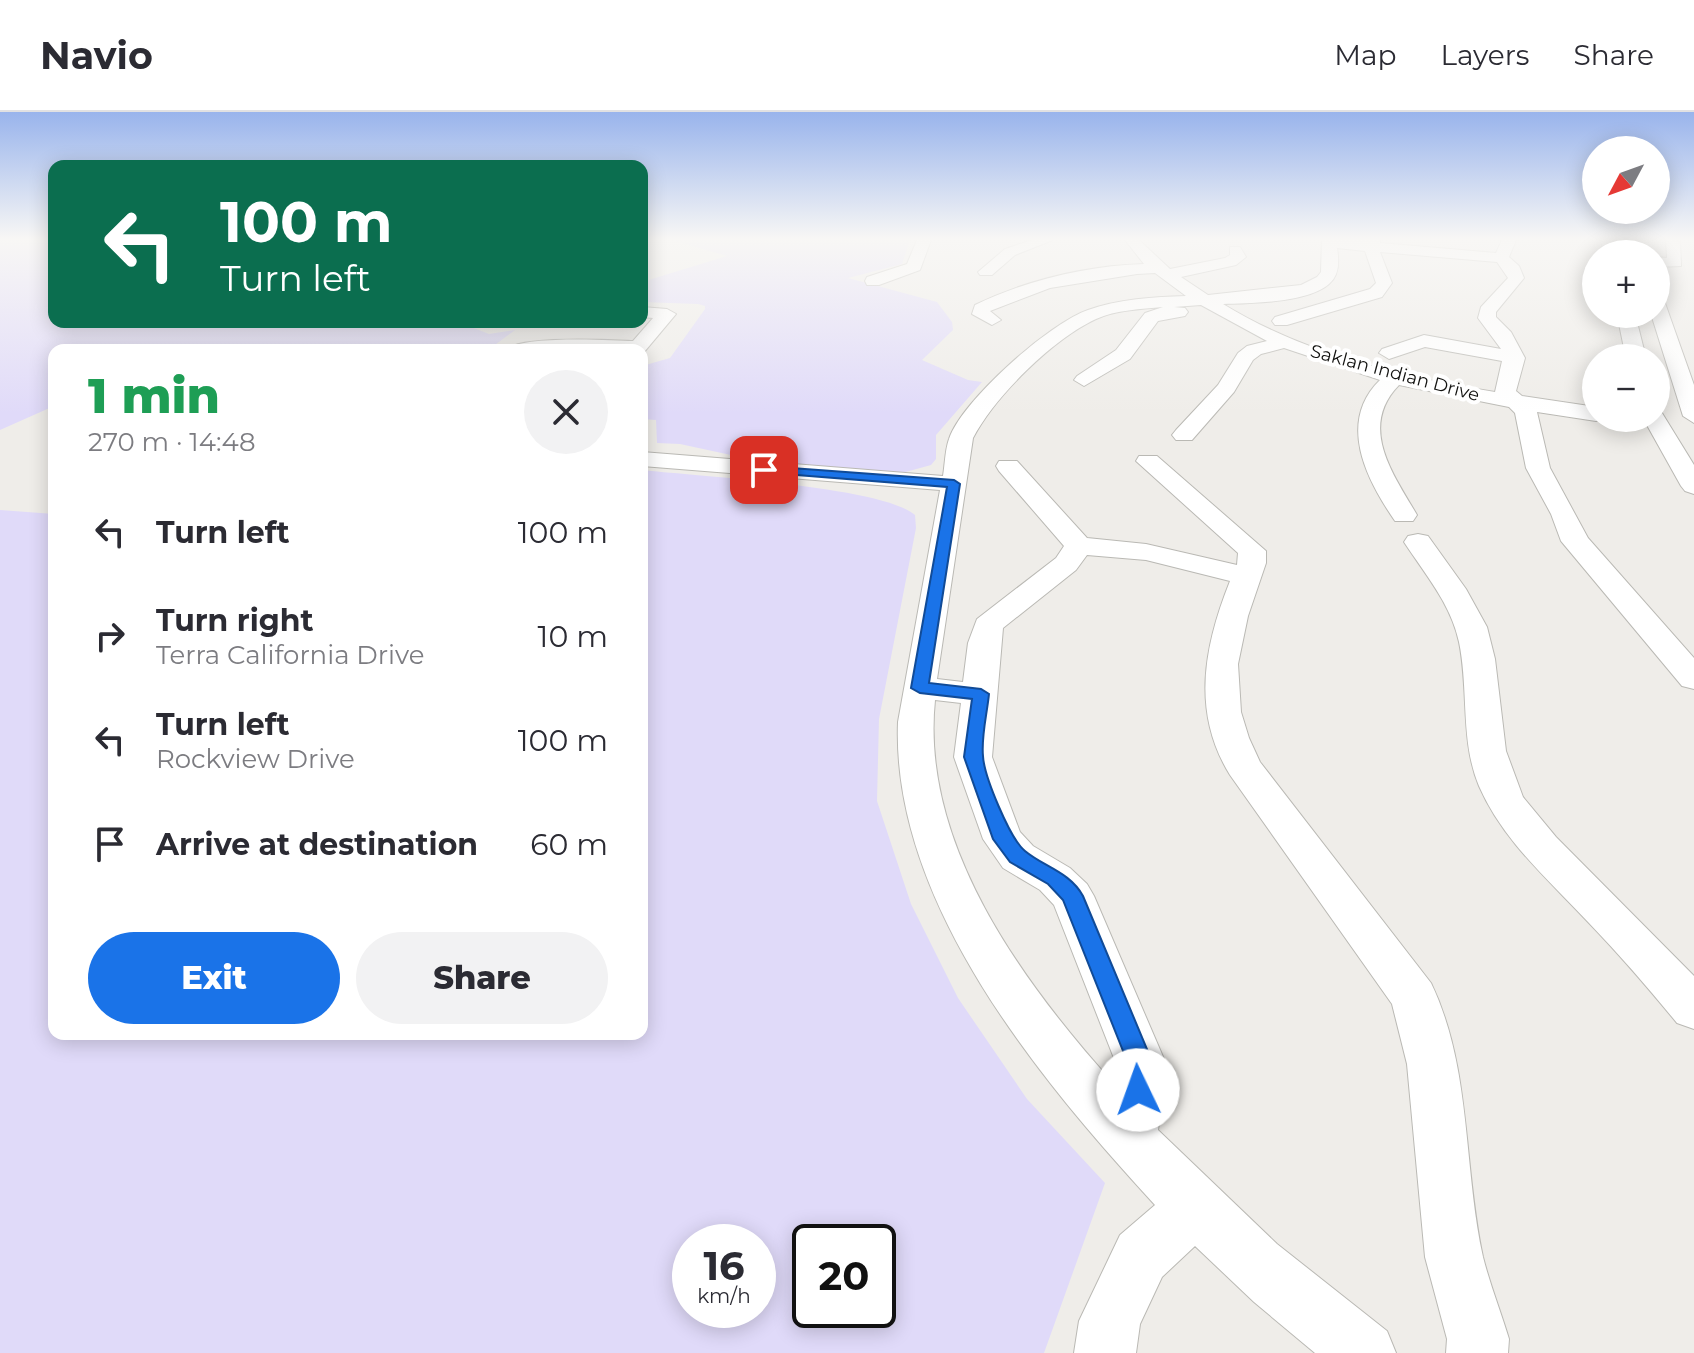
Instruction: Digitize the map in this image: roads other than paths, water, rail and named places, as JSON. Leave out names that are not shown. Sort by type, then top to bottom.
[{"type":"street","points":[[992,320],[981,314],[981,309],[1006,298]]},
{"type":"street","name":"Saklan Indian Drive","points":[[1200,298],[1211,306],[1395,377],[1515,402],[1582,412]]},
{"type":"street","points":[[1084,380],[1125,353],[1150,316],[1246,298]]},
{"type":"street","points":[[1184,435],[1227,388],[1245,357],[1254,350],[1282,332],[1364,298]]},
{"type":"street","points":[[1499,298],[1490,306],[1487,318],[1511,344],[1515,358],[1505,393],[1526,411],[1538,468],[1575,541],[1694,679]]},
{"type":"street","points":[[1211,306],[1113,308],[1075,323],[1012,371],[972,416],[961,438],[920,688],[915,747],[926,811],[941,861],[993,966],[1032,1025],[1084,1091],[1195,1207],[1275,1281],[1365,1353]]},
{"type":"street","points":[[640,344],[667,314],[648,312]]},
{"type":"street","points":[[612,328],[606,334],[646,337]]},
{"type":"street","points":[[1664,328],[1694,416]]},
{"type":"street","points":[[517,341],[558,344]]},
{"type":"street","points":[[1389,353],[1424,341],[1515,358]]},
{"type":"street","points":[[1395,377],[1380,388],[1369,411],[1368,441],[1411,528],[1464,608],[1472,630],[1490,760],[1498,786],[1517,816],[1554,860],[1645,953],[1694,1009]]},
{"type":"street","points":[[1670,424],[1694,428]]},
{"type":"street","points":[[1656,432],[1694,486]]},
{"type":"street","points":[[648,459],[954,484]]},
{"type":"street","points":[[1148,461],[1252,551],[1252,563],[1226,632],[1221,663],[1219,688],[1230,739],[1243,766],[1414,997],[1432,1064],[1454,1257],[1478,1339],[1477,1353]]},
{"type":"street","points":[[1008,466],[1079,546],[1146,552],[1247,576]]},
{"type":"street","points":[[1079,546],[1066,564],[988,626],[973,757],[1003,839],[1018,857],[1055,879],[1072,896],[1142,1066],[1130,1139]]},
{"type":"street","points":[[920,688],[981,694]]},
{"type":"street","points":[[1105,1353],[1110,1321],[1141,1256],[1195,1207]]}]
